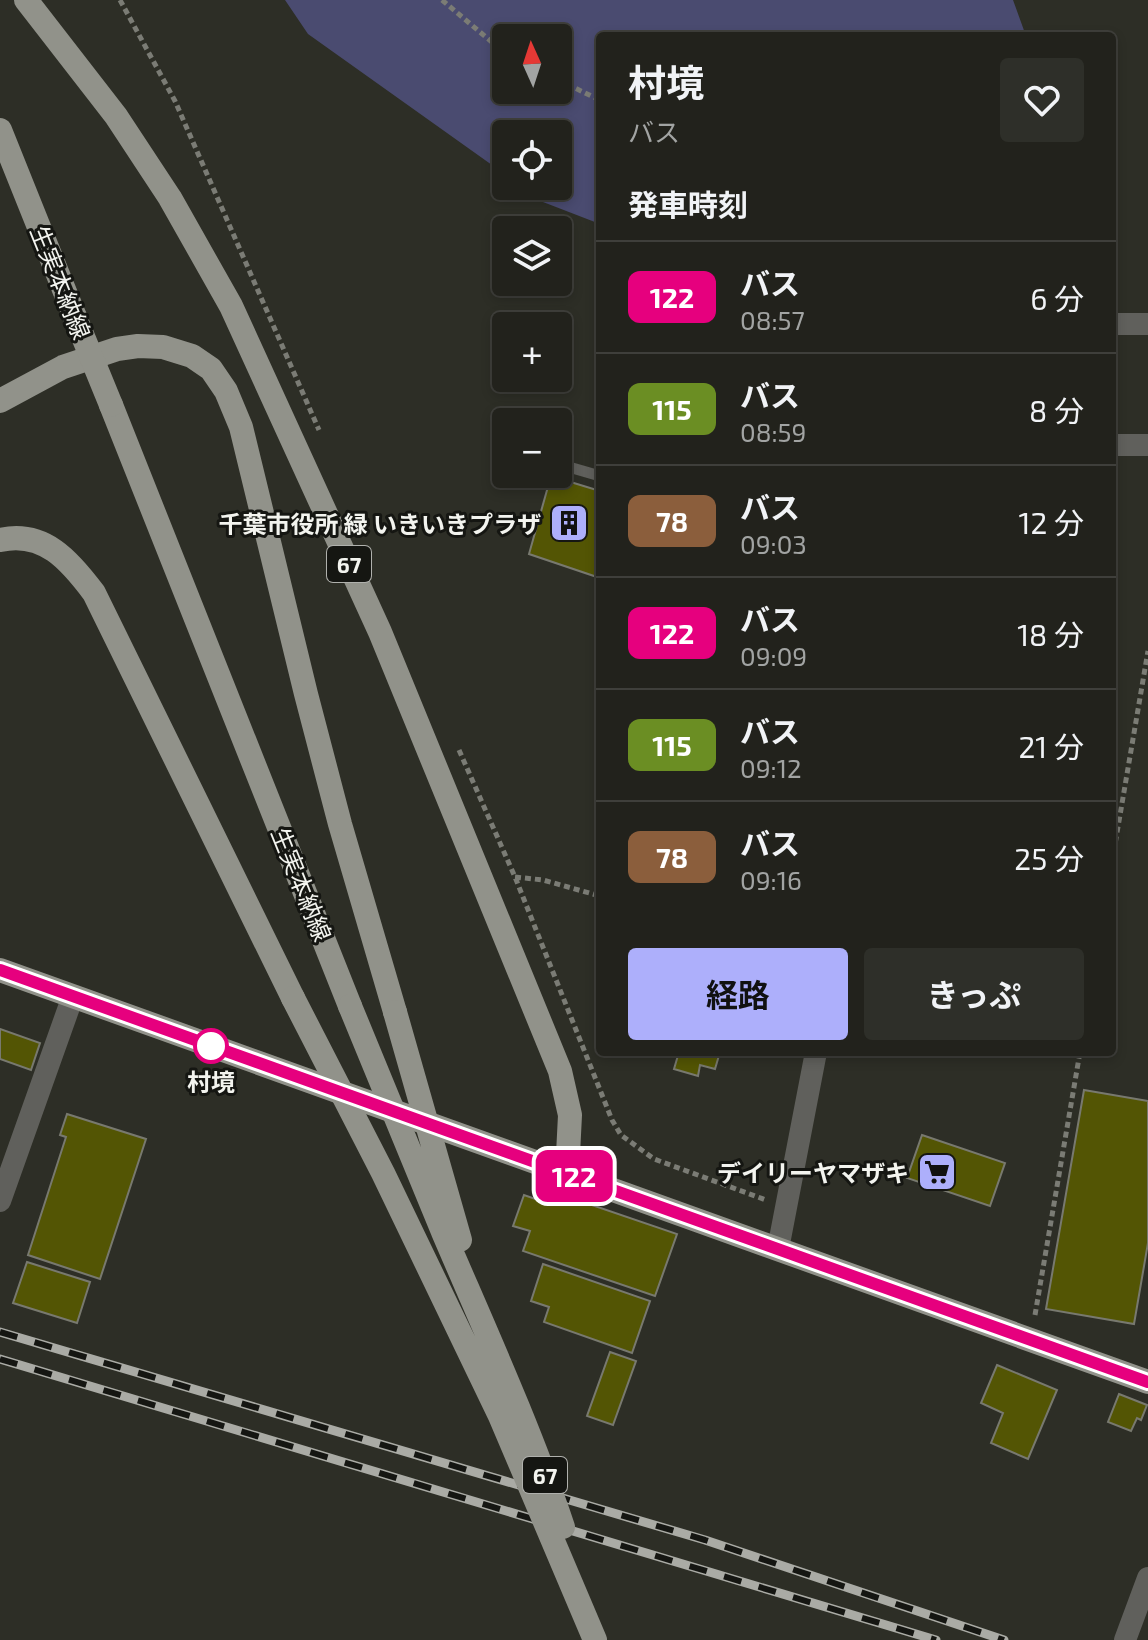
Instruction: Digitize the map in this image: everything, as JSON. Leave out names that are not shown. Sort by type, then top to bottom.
[{"type":"main road","name":"67","points":[[26,0],[116,116],[170,198],[231,306],[380,632],[560,1071],[570,1115],[567,1174]]},
{"type":"main road","name":"生実本納線","points":[[0,130],[350,1006],[545,1474],[576,1563],[596,1640]]},
{"type":"main road","points":[[0,401],[63,367],[117,349],[138,346],[163,347],[192,356],[211,369],[226,391],[241,427],[337,810],[479,1315]]},
{"type":"main road","points":[[0,540],[14,537],[38,542],[56,551],[75,568],[94,593],[293,998],[383,1173],[493,1403],[596,1640]]},
{"type":"main road","points":[[0,970],[1148,1382]]},
{"type":"street","points":[[1116,324],[1148,324]]},
{"type":"street","points":[[1116,445],[1148,445]]},
{"type":"street","points":[[0,1201],[73,996]]},
{"type":"street","points":[[778,1249],[815,1056]]},
{"type":"street","points":[[1125,1640],[1148,1578]]},
{"type":"lane","points":[[572,468],[596,475]]},
{"type":"path","points":[[120,0],[175,101],[322,438]]},
{"type":"path","points":[[442,0],[492,42]]},
{"type":"path","points":[[572,87],[596,98]]},
{"type":"path","points":[[1116,839],[1148,651]]},
{"type":"path","points":[[457,745],[515,877],[612,1120],[621,1135],[654,1159],[786,1208]]},
{"type":"path","points":[[515,877],[543,880],[596,895]]},
{"type":"path","points":[[1031,1340],[1079,1056]]},
{"type":"shaded area","points":[[285,0],[1013,0],[1025,32],[596,32],[596,222],[540,200],[572,200],[572,120],[492,120],[492,165],[308,34]]},
{"type":"building","name":"千葉市役所 緑 いきいきプラザ","points":[[572,482],[596,490],[596,577],[529,554],[548,488],[572,488]]},
{"type":"building","points":[[0,1029],[40,1043],[31,1070],[0,1059]]},
{"type":"building","points":[[678,1056],[719,1056],[715,1069],[700,1065],[698,1076],[674,1069]]},
{"type":"building","points":[[1084,1090],[1148,1101],[1148,1243],[1134,1324],[1046,1309]]},
{"type":"building","points":[[67,1114],[146,1139],[100,1279],[28,1255],[66,1137],[60,1135]]},
{"type":"building","points":[[922,1135],[1005,1163],[990,1206],[907,1178]]},
{"type":"building","points":[[545,1189],[677,1234],[655,1296],[523,1251],[530,1231],[513,1226],[524,1195],[541,1201]]},
{"type":"building","points":[[27,1262],[90,1282],[77,1323],[13,1303]]},
{"type":"building","points":[[543,1264],[650,1301],[632,1353],[544,1322],[549,1307],[531,1301]]},
{"type":"building","points":[[610,1352],[636,1361],[613,1425],[587,1416]]},
{"type":"building","points":[[997,1365],[1057,1390],[1028,1459],[991,1443],[1003,1413],[981,1403]]},
{"type":"building","points":[[1119,1394],[1147,1405],[1141,1420],[1137,1418],[1131,1431],[1108,1422]]},
{"type":"railway","points":[[0,1332],[705,1540],[1004,1640]]},
{"type":"railway","points":[[0,1359],[936,1640]]},
{"type":"bus line","name":"122","points":[[0,970],[1148,1382]]},
{"type":"place","name":"千葉市役所 緑 いきいきプラザ","points":[[569,523]]},
{"type":"place","name":"村境","points":[[211,1046]]},
{"type":"place","name":"デイリーヤマザキ","points":[[937,1172]]}]
